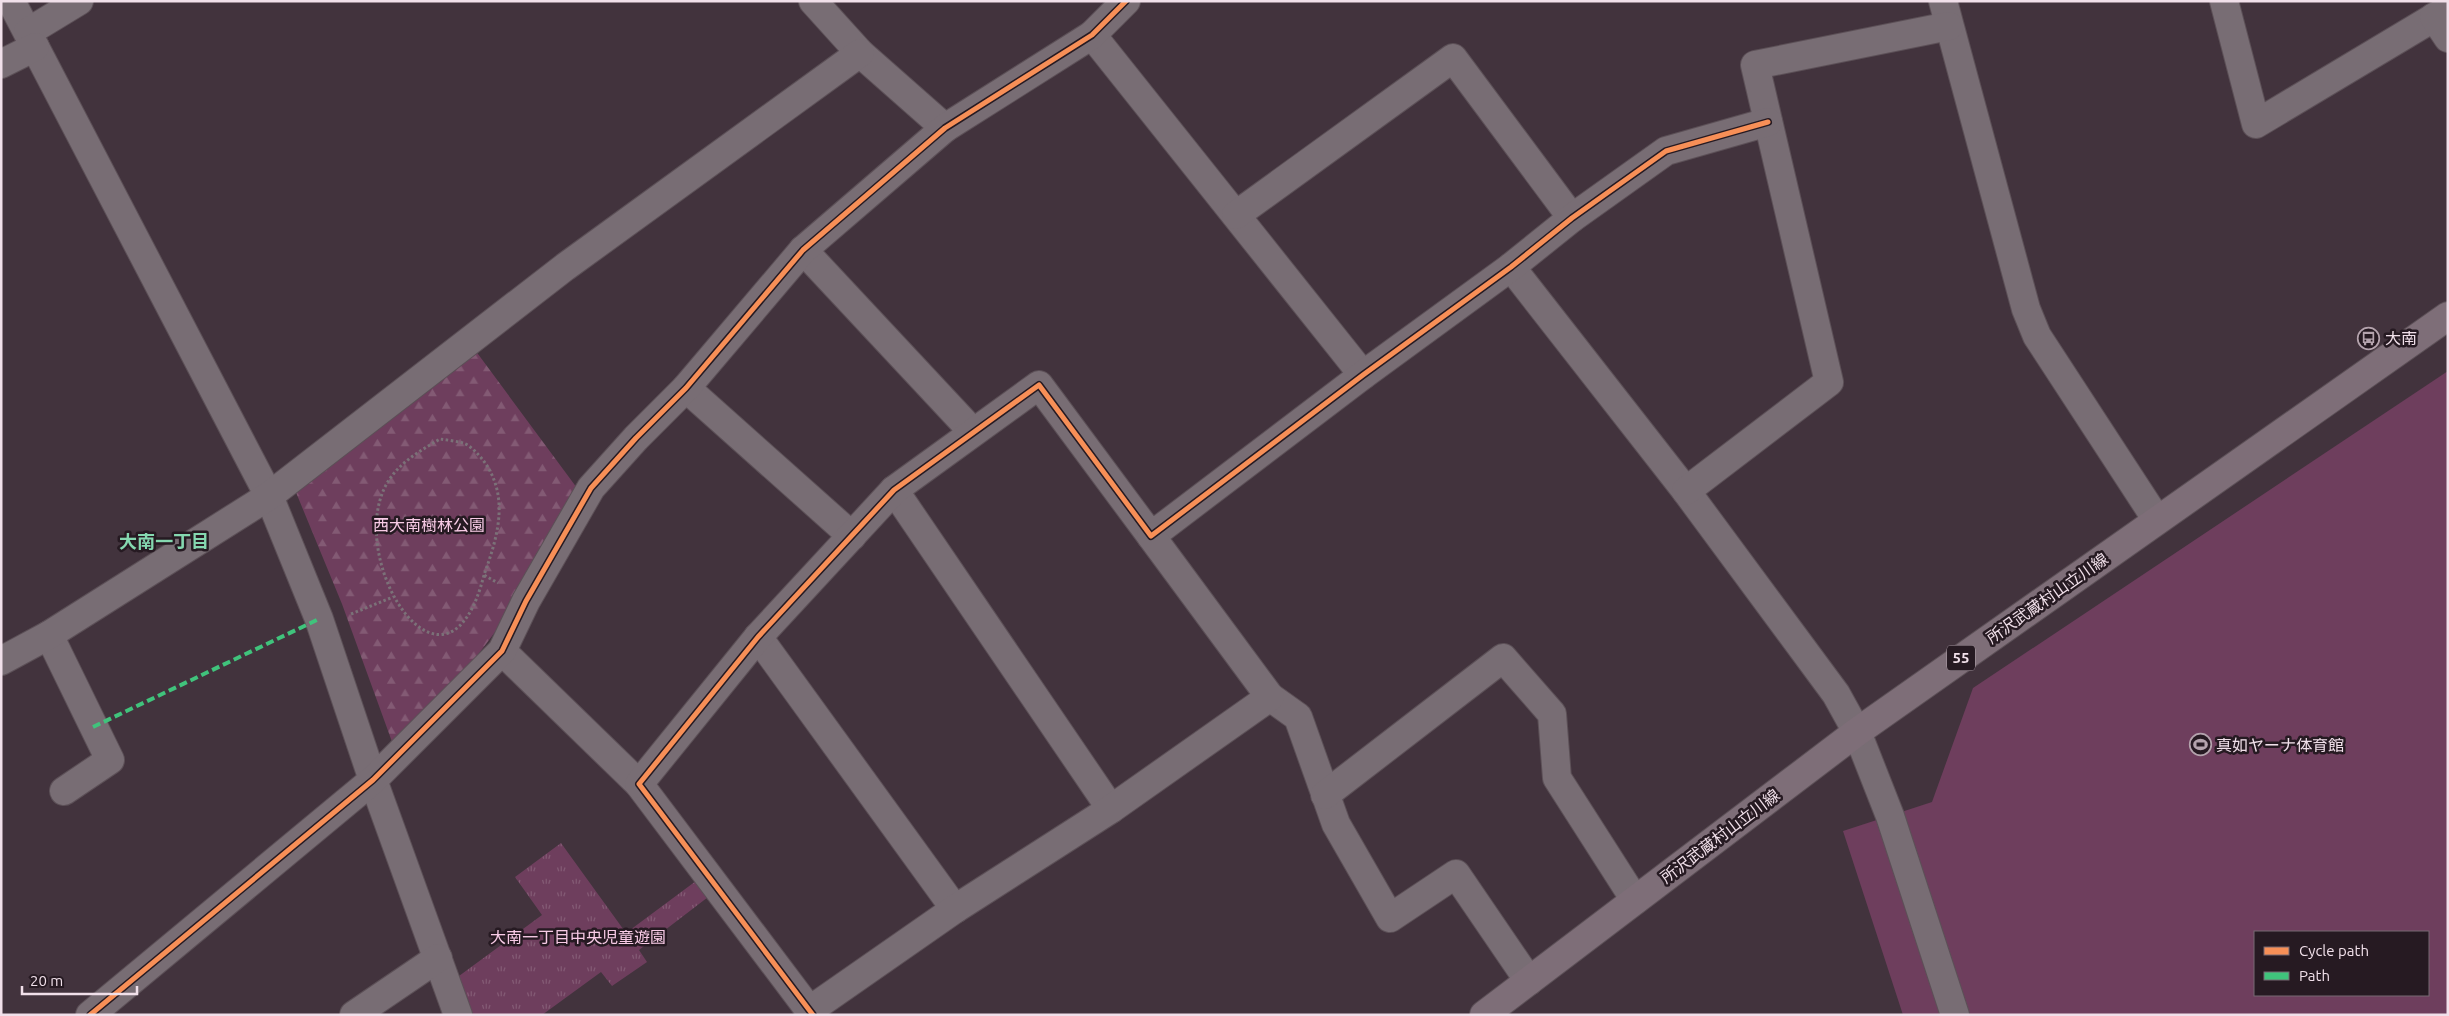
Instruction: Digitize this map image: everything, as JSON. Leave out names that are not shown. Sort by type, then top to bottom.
[{"type":"main road","name":"所沢武蔵村山立川線","points":[[1484,1015],[1857,732],[2448,316]]},
{"type":"street","points":[[11,1],[268,496],[321,626],[373,780],[458,1015]]},
{"type":"street","points":[[1,64],[79,1]]},
{"type":"street","points":[[813,1],[860,53],[944,128]]},
{"type":"street","points":[[90,1015],[373,780],[502,651],[526,600],[591,488],[636,438],[686,388],[803,250],[944,128],[1092,35],[1126,1]]},
{"type":"street","points":[[2224,1],[2256,124],[2443,21]]},
{"type":"street","points":[[1686,491],[1829,382],[1755,64],[1946,13],[2026,309],[2037,336],[2157,520]]},
{"type":"street","points":[[1092,35],[1363,375]]},
{"type":"street","points":[[1,661],[49,635],[268,496],[565,267],[860,53]]},
{"type":"street","points":[[1236,215],[1453,58],[1572,218]]},
{"type":"street","points":[[1151,536],[1363,375],[1511,267],[1572,218],[1666,151],[1768,122]]},
{"type":"street","points":[[803,250],[974,432]]},
{"type":"street","points":[[1511,267],[1686,491],[1836,694],[1857,732],[1890,816],[1955,1015]]},
{"type":"street","points":[[639,784],[758,637],[894,490],[1039,385],[1270,697],[1298,717],[1336,824],[1390,918],[1456,874],[1529,981]]},
{"type":"street","points":[[686,388],[852,536]]},
{"type":"street","points":[[894,490],[1111,810]]},
{"type":"street","points":[[49,635],[110,760],[64,791]]},
{"type":"street","points":[[758,637],[955,909]]},
{"type":"street","points":[[502,651],[639,784],[812,1012],[955,909],[1111,810],[1270,697]]},
{"type":"street","points":[[1325,795],[1502,658],[1552,714],[1557,778],[1635,900]]},
{"type":"street","points":[[354,1015],[438,958]]},
{"type":"path","points":[[440,439],[464,443],[479,455],[494,474],[499,491],[500,512],[494,550],[484,575],[478,599],[468,618],[459,628],[449,634],[429,632],[412,622],[392,597],[380,566],[376,524],[384,489],[406,460],[440,439]]},
{"type":"path","points":[[484,575],[526,600]]},
{"type":"path","points":[[321,626],[392,597]]},
{"type":"green space","name":"西大南樹林公園","points":[[475,350],[577,488],[512,599],[501,624],[438,708],[395,750],[342,604],[295,490]]},
{"type":"green space","name":"真如ヤーナ体育館","points":[[2448,371],[2448,1015],[1903,1015],[1843,831],[1932,802],[1973,688]]},
{"type":"green space","name":"大南一丁目中央児童遊園","points":[[561,843],[626,933],[700,878],[712,894],[639,950],[647,962],[612,986],[601,972],[542,1015],[472,1015],[459,976],[542,915],[515,877]]},
{"type":"marked path","points":[[93,727],[319,619]]},
{"type":"cycle path","points":[[90,1015],[373,780],[502,651],[526,601],[591,488],[636,438],[686,388],[803,250],[945,128],[1092,35],[1126,1]]},
{"type":"cycle path","points":[[813,1015],[639,784],[758,637],[894,490],[1039,385],[1151,536],[1363,375],[1511,267],[1572,218],[1666,151],[1768,122]]},
{"type":"place","name":"大南","points":[[2369,338]]},
{"type":"place","name":"真如ヤーナ体育館","points":[[2200,745]]},
{"type":"district","name":"大南一丁目","points":[[164,542]]}]
